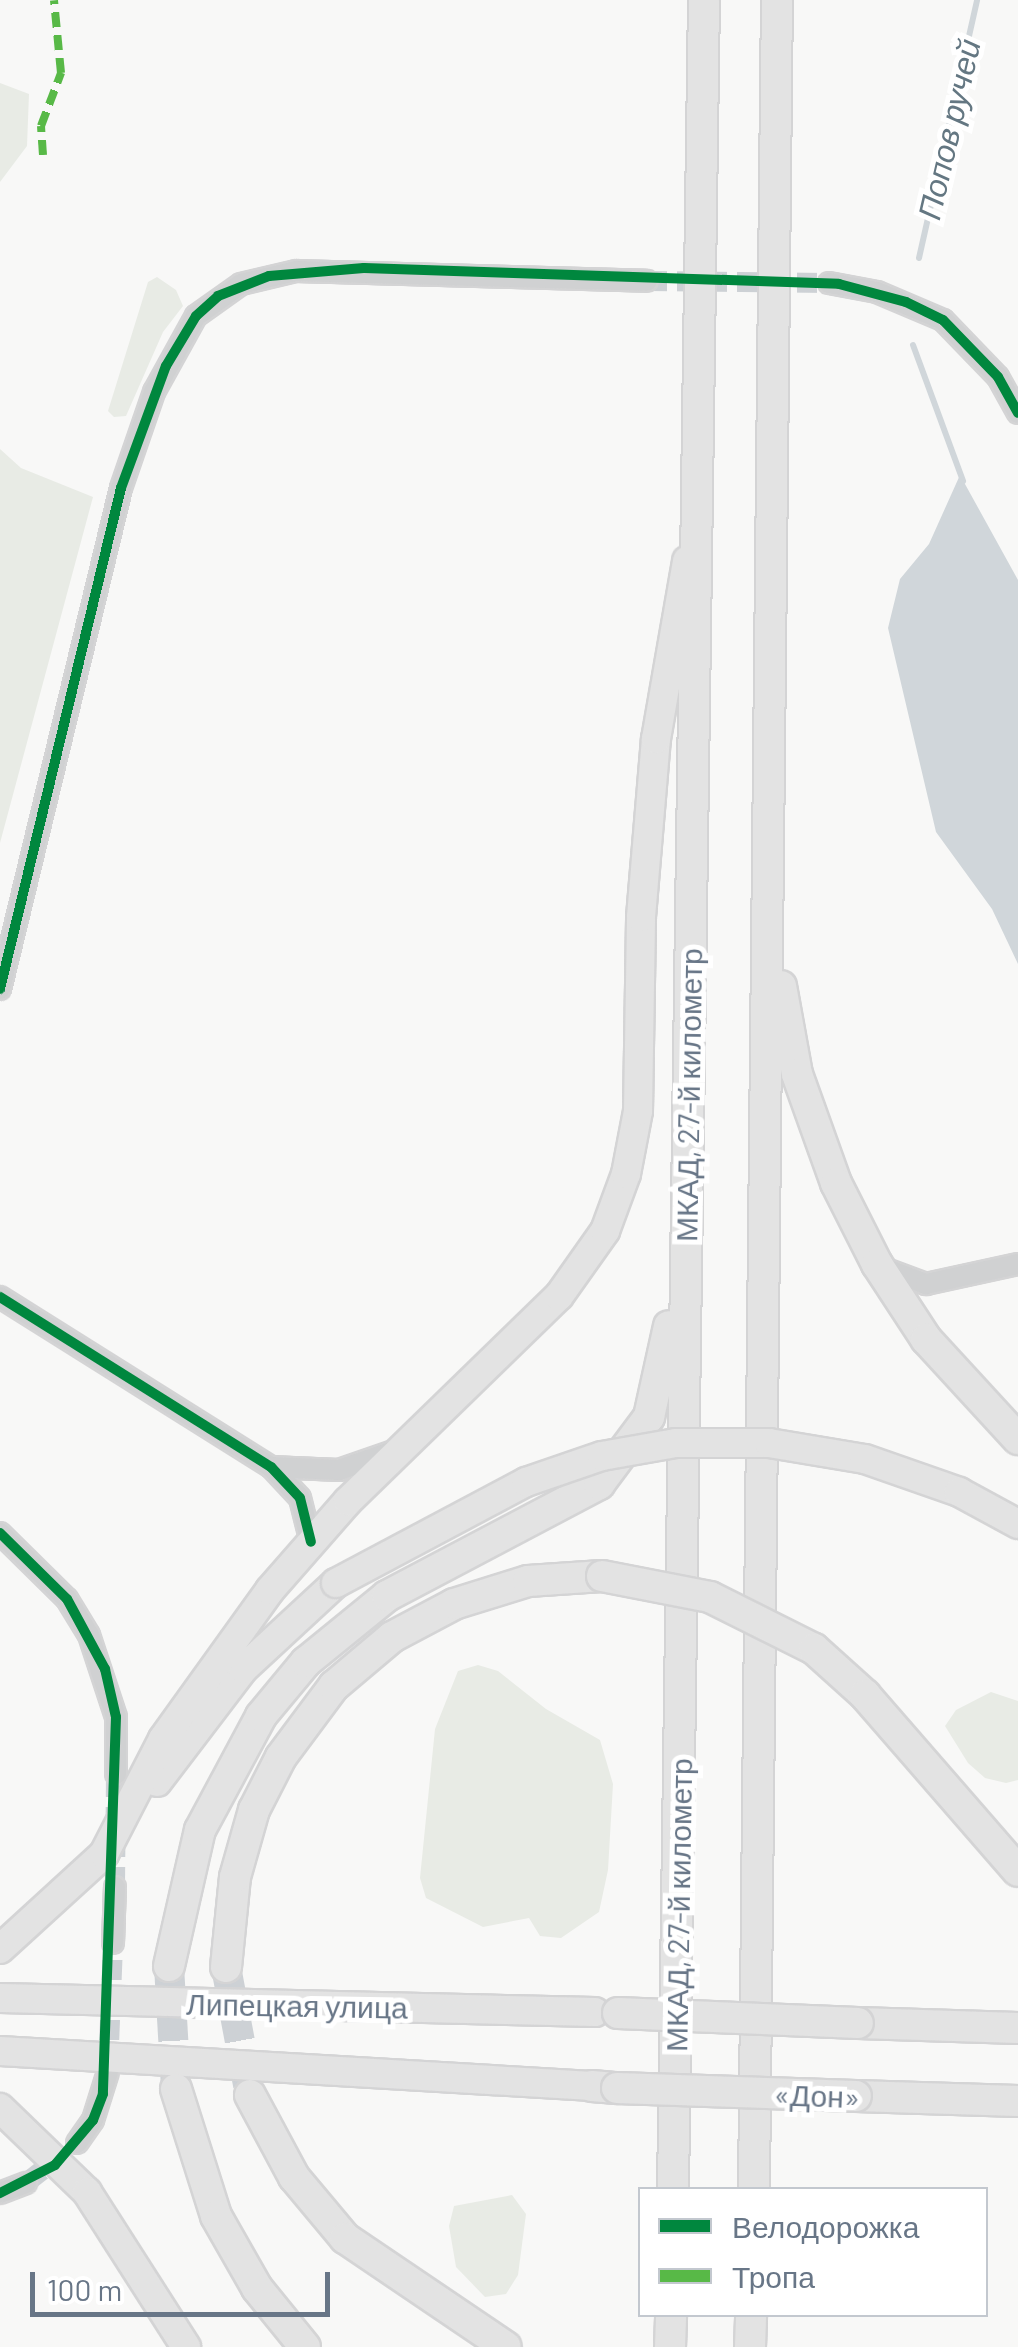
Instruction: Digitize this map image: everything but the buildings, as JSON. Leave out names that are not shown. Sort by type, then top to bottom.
[{"type":"highway","name":"МКАД, 27-й километр","points":[[673,2187],[704,0]]},
{"type":"highway","points":[[754,2187],[777,0]]},
{"type":"highway","points":[[768,877],[797,1074],[836,1183],[877,1264],[926,1339],[1018,1440]]},
{"type":"highway","points":[[170,1966],[180,1896],[212,1799],[246,1738],[306,1662],[388,1596],[582,1496],[640,1435],[662,1374],[686,1204]]},
{"type":"highway","points":[[226,1967],[235,1877],[254,1810],[281,1756],[334,1686],[392,1638],[454,1604],[528,1581],[602,1576],[710,1596],[814,1650],[866,1694],[1018,1870]]},
{"type":"highway","points":[[606,2013],[1018,2028]]},
{"type":"highway","name":"«Дон»","points":[[604,2087],[1018,2101]]},
{"type":"highway","points":[[176,2089],[216,2216],[258,2288],[305,2347]]},
{"type":"highway","points":[[250,2095],[294,2177],[345,2238],[506,2347]]},
{"type":"highway","points":[[670,2347],[671,2317]]},
{"type":"highway","points":[[750,2347],[754,2317]]},
{"type":"main road","points":[[104,1854],[142,1775],[188,1701],[311,1542],[400,1448],[576,1276],[605,1231],[626,1174],[638,1111],[641,917],[656,739],[695,515]]},
{"type":"main road","points":[[0,1948],[104,1854],[243,1669],[336,1584],[526,1482],[602,1456],[676,1443],[769,1443],[865,1459],[959,1492],[1018,1524]]},
{"type":"main road","name":"Липецкая улица","points":[[0,1998],[606,2013]]},
{"type":"main road","name":"Липецкая улица","points":[[0,2051],[604,2087]]},
{"type":"main road","points":[[0,2108],[87,2192],[186,2347]]},
{"type":"main road","points":[[755,2317],[762,2347]]},
{"type":"street","points":[[0,989],[3,956],[121,488],[154,392],[196,316],[241,284],[296,271],[646,281]]},
{"type":"street","points":[[839,285],[906,302],[943,320],[998,377],[1018,413]]},
{"type":"street","points":[[877,1264],[926,1284],[1018,1264]]},
{"type":"street","points":[[0,1298],[271,1466],[300,1498],[311,1542]]},
{"type":"street","points":[[271,1466],[338,1470],[400,1448]]},
{"type":"street","points":[[0,1533],[67,1599],[89,1634],[116,1717],[116,1774]]},
{"type":"street","points":[[113,1943],[114,1887]]},
{"type":"street","points":[[77,2143],[92,2120],[108,2072]]},
{"type":"street","points":[[0,2193],[26,2183]]},
{"type":"shaded area","points":[[0,83],[29,94],[27,146],[0,182]]},
{"type":"shaded area","points":[[157,277],[176,290],[183,306],[163,332],[126,416],[114,417],[108,411],[148,282]]},
{"type":"shaded area","points":[[0,449],[21,468],[93,497],[0,843]]},
{"type":"shaded area","points":[[960,475],[1018,580],[1018,964],[992,909],[936,832],[888,628],[900,579],[929,544]]},
{"type":"shaded area","points":[[478,1665],[498,1671],[546,1709],[600,1740],[613,1784],[608,1870],[599,1912],[561,1938],[540,1936],[529,1918],[483,1927],[426,1898],[420,1878],[435,1729],[458,1671]]},
{"type":"shaded area","points":[[991,1692],[1018,1701],[1018,1780],[1006,1783],[985,1778],[968,1763],[945,1726],[956,1710]]},
{"type":"shaded area","points":[[512,2195],[526,2214],[518,2275],[506,2294],[485,2297],[456,2267],[449,2226],[454,2206]]},
{"type":"waterway","name":"Попов ручей","points":[[919,258],[977,0]]},
{"type":"waterway","name":"Попов ручей","points":[[913,345],[963,481]]},
{"type":"tunnel","points":[[647,281],[829,283]]},
{"type":"tunnel","points":[[115,1887],[116,1774]]},
{"type":"tunnel","points":[[108,2070],[113,1943]]},
{"type":"tunnel","points":[[169,1966],[176,2087]]},
{"type":"tunnel","points":[[226,1967],[250,2095]]},
{"type":"tunnel","points":[[26,2183],[77,2143]]},
{"type":"marked path","points":[[43,155],[41,126],[61,73],[54,0]]},
{"type":"cycle path","points":[[0,989],[121,488],[166,366],[196,316],[218,296],[269,276],[364,268],[839,284],[906,302],[943,320],[998,377],[1018,413]]},
{"type":"cycle path","points":[[0,1297],[271,1467],[300,1498],[311,1542]]},
{"type":"cycle path","points":[[0,1533],[67,1599],[105,1669],[116,1717],[103,2094],[93,2120],[55,2165],[0,2193]]}]
